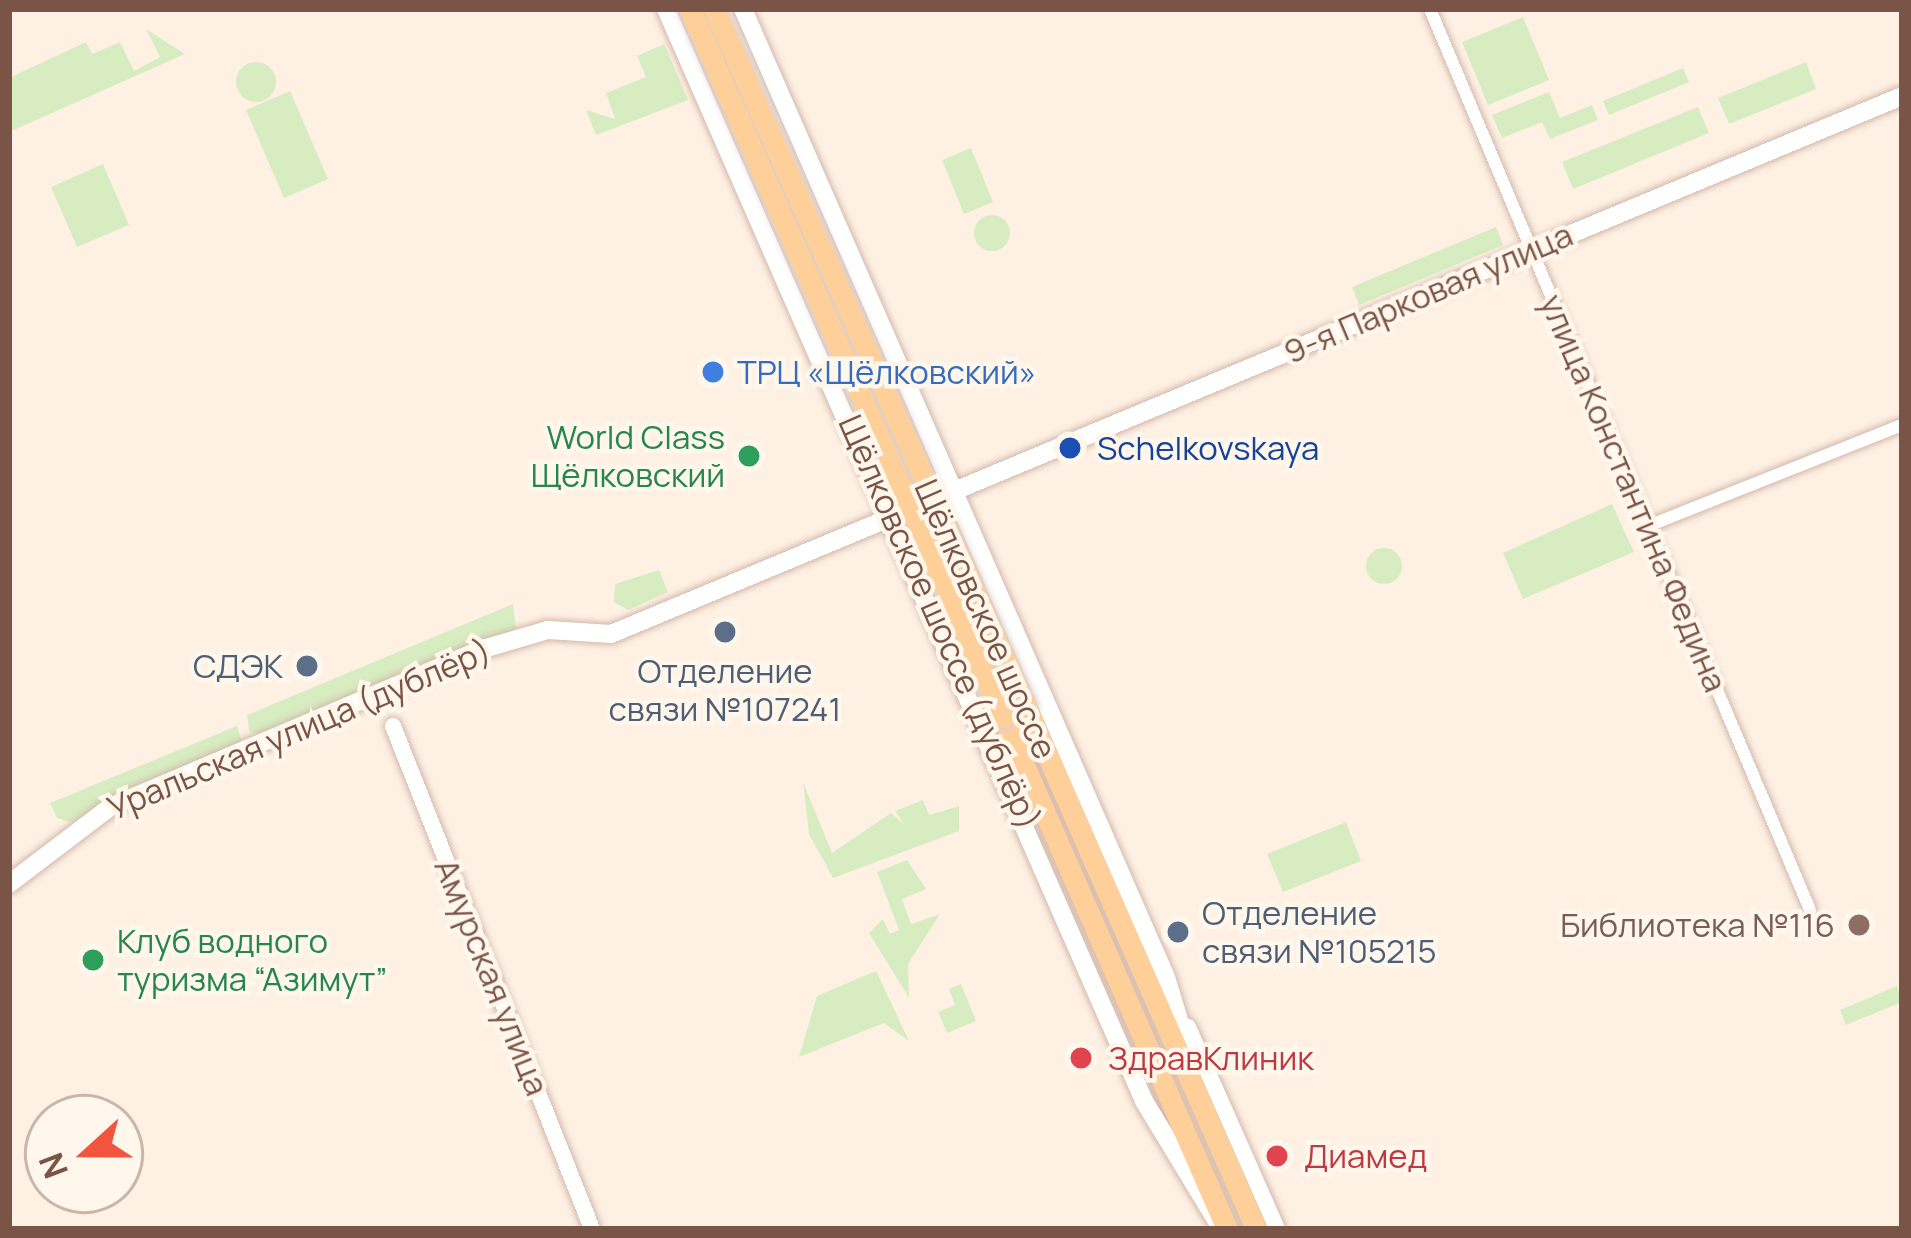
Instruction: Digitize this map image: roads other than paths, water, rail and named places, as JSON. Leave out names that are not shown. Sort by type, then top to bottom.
[{"type":"main road","name":"Щёлковское шоссе (дублёр)","points":[[666,9],[854,426],[1144,1101],[1224,1229]]},
{"type":"main road","name":"Щёлковское шоссе","points":[[690,9],[1224,1229]]},
{"type":"main road","name":"Щёлковское шоссе","points":[[714,9],[1256,1229]]},
{"type":"main road","name":"Щёлковское шоссе (дублёр)","points":[[743,9],[1166,976]]},
{"type":"main road","name":"9-я Парковая улица","points":[[611,634],[1902,96]]},
{"type":"main road","points":[[854,426],[880,445],[901,440],[914,396]]},
{"type":"main road","name":"Уральская улица (дублёр)","points":[[10,884],[110,807],[483,649],[548,631],[611,634]]},
{"type":"main road","points":[[1166,976],[1215,1135]]},
{"type":"street","name":"улица Константина Федина","points":[[1430,9],[1810,910]]},
{"type":"street","points":[[1648,526],[1902,425]]},
{"type":"street","name":"Амурская улица","points":[[393,726],[592,1229]]},
{"type":"street","name":"Щёлковское шоссе (дублёр)","points":[[1166,976],[1277,1229]]},
{"type":"place","name":"ТРЦ «Щёлковский»","points":[[713,372]]},
{"type":"place","name":"Schelkovskaya","points":[[1070,448]]},
{"type":"place","name":"World Class Щёлковский","points":[[749,456]]},
{"type":"place","name":"Отделение связи №107241","points":[[725,632]]},
{"type":"place","name":"СДЭК","points":[[307,666]]},
{"type":"place","name":"Библиотека №116","points":[[1859,925]]},
{"type":"place","name":"Отделение связи №105215","points":[[1178,932]]},
{"type":"place","name":"Клуб водного туризма “Азимут”","points":[[93,960]]},
{"type":"place","name":"ЗдравКлиник","points":[[1081,1058]]},
{"type":"place","name":"Диамед","points":[[1277,1156]]}]
